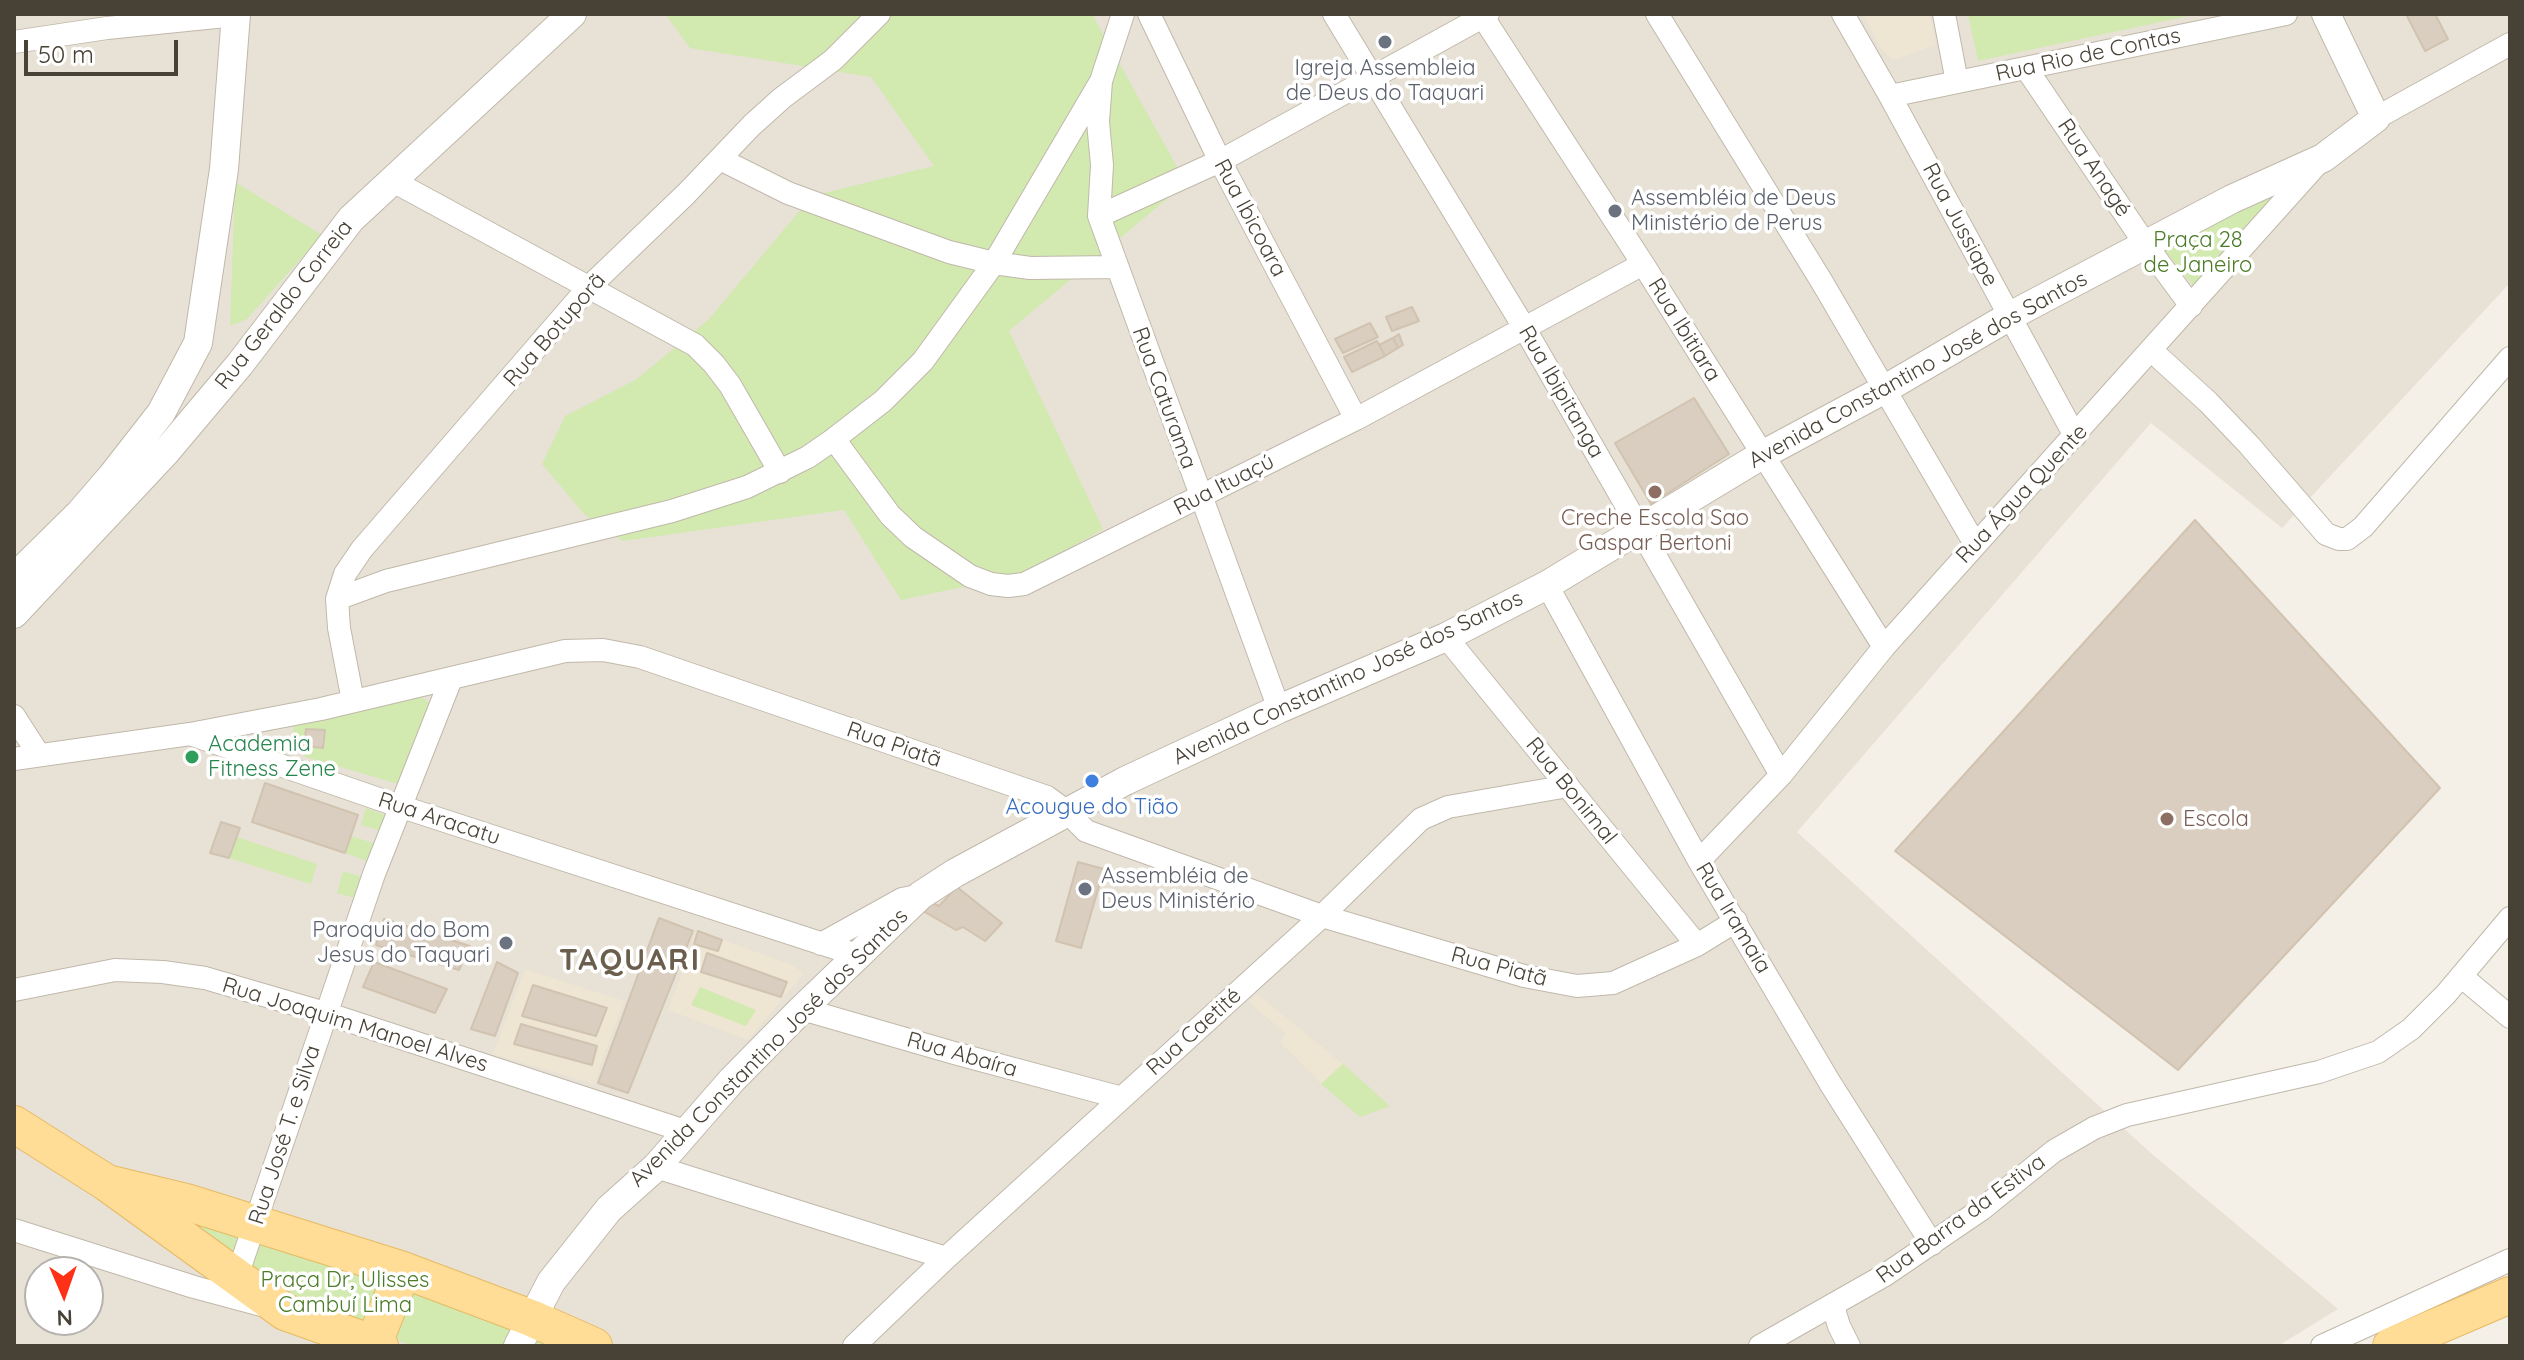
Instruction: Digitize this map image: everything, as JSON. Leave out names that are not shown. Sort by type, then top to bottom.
[{"type":"main road","points":[[14,1124],[107,1183],[285,1312],[377,1345],[403,1270]]},
{"type":"main road","points":[[107,1183],[186,1202],[403,1270],[524,1332],[594,1346]]},
{"type":"main road","points":[[2391,1346],[2510,1295]]},
{"type":"street","name":"Rua Geraldo Correia","points":[[14,614],[165,453],[240,364],[344,228],[391,180],[572,14]]},
{"type":"street","name":"Rua Botuporã","points":[[353,701],[339,628],[337,599],[345,574],[362,549],[588,288],[772,107],[833,60],[879,14]]},
{"type":"street","points":[[337,599],[386,581],[672,511],[747,487],[780,472],[834,439],[883,401],[923,361],[994,263],[1101,81],[1123,14]]},
{"type":"street","name":"Rua Ibicoara","points":[[1149,14],[1220,161],[1356,419]]},
{"type":"street","name":"Rua Ibipitanga","points":[[1334,14],[1525,329],[1781,775]]},
{"type":"street","points":[[1657,14],[1885,389],[1975,544]]},
{"type":"street","name":"Rua Jussiape","points":[[1843,14],[2075,436]]},
{"type":"street","points":[[1944,14],[1957,82]]},
{"type":"street","name":"Rua Rio de Contas","points":[[1890,96],[2286,14]]},
{"type":"street","points":[[2326,14],[2376,118],[2510,44]]},
{"type":"street","name":"Rua Geraldo Correia","points":[[14,578],[80,513],[120,466],[161,413],[198,343],[224,169],[236,15]]},
{"type":"street","points":[[14,42],[107,28],[236,15]]},
{"type":"street","points":[[1101,81],[1099,216],[1220,161],[1484,15]]},
{"type":"street","name":"Rua Ibitiara","points":[[1484,15],[1884,647]]},
{"type":"street","name":"Rua Anagé","points":[[2026,68],[2191,306]]},
{"type":"street","name":"Rua Água Quente","points":[[1699,861],[1781,775],[1884,647],[2323,158],[2376,118]]},
{"type":"street","name":"Avenida Constantino José dos Santos","points":[[524,1332],[551,1282],[601,1218],[656,1167],[732,1080],[802,1009],[921,895],[1066,811],[1279,709],[1446,637],[1547,585],[1762,455],[1885,389],[2010,316],[2232,199],[2323,158]]},
{"type":"street","points":[[720,159],[788,193],[949,252],[1030,268],[1116,267]]},
{"type":"street","points":[[391,180],[695,345],[730,385],[780,472]]},
{"type":"street","name":"Rua Caturama","points":[[1099,216],[1279,709]]},
{"type":"street","name":"Rua Ituaçú","points":[[834,439],[890,515],[913,537],[970,576],[1008,586],[1039,579],[1356,419],[1643,264]]},
{"type":"street","points":[[198,343],[240,364]]},
{"type":"street","points":[[2152,351],[2249,445],[2326,534],[2347,539],[2363,527],[2510,358]]},
{"type":"street","name":"Rua Iramaia","points":[[1547,585],[1699,861],[1830,1083],[1932,1244]]},
{"type":"street","name":"Rua Bonimal","points":[[1446,637],[1697,945]]},
{"type":"street","name":"Rua Piatã","points":[[190,734],[353,701],[565,651],[603,650],[640,657],[1047,797],[1086,831],[1322,916],[1524,976],[1577,986],[1613,983],[1697,945],[1736,921]]},
{"type":"street","name":"Rua José T. e Silva","points":[[237,1276],[325,1013],[399,806],[451,679]]},
{"type":"street","points":[[14,716],[39,755]]},
{"type":"street","name":"Rua Aracatu","points":[[14,759],[190,734],[399,806],[857,955]]},
{"type":"street","name":"Rua Caetité","points":[[854,1346],[946,1258],[1322,916],[1421,819],[1448,807],[1568,786]]},
{"type":"street","points":[[821,944],[902,899],[921,895]]},
{"type":"street","name":"Rua Barra da Estiva","points":[[1760,1346],[1833,1306],[1932,1244],[2054,1151],[2081,1136],[2127,1115],[2319,1072],[2378,1052],[2411,1029],[2510,918]]},
{"type":"street","name":"Rua Joaquim Manoel Alves","points":[[14,990],[115,970],[163,972],[219,982],[325,1013],[688,1132]]},
{"type":"street","points":[[2461,976],[2510,1017]]},
{"type":"street","name":"Rua Abaíra","points":[[802,1009],[1122,1098]]},
{"type":"street","points":[[656,1167],[946,1258]]},
{"type":"street","points":[[14,1230],[194,1287],[285,1312]]},
{"type":"street","points":[[2322,1346],[2510,1260]]},
{"type":"street","points":[[1833,1306],[1849,1346]]},
{"type":"shaded area","points":[[14,14],[2510,14],[2510,283],[2282,528],[2151,423],[1797,832],[2152,1154],[2338,1309],[2278,1346],[14,1346]]},
{"type":"shaded area","points":[[1863,14],[1929,14],[1936,45],[1893,60],[1882,50]]},
{"type":"shaded area","points":[[698,931],[792,965],[804,973],[748,1040],[668,1010]]},
{"type":"shaded area","points":[[525,969],[624,1001],[594,1084],[493,1054]]},
{"type":"shaded area","points":[[1257,994],[1343,1064],[1321,1084],[1280,1042],[1286,1034],[1249,1002]]},
{"type":"green space","points":[[665,14],[1092,14],[1186,183],[1009,331],[1103,529],[1025,574],[901,600],[844,510],[623,541],[585,515],[542,464],[565,416],[637,379],[709,319],[812,196],[934,166],[871,77],[690,48]]},
{"type":"green space","points":[[1968,14],[2198,14],[1978,61]]},
{"type":"green space","points":[[235,182],[322,235],[247,319],[230,326]]},
{"type":"green space","name":"Praça 28 de Janeiro","points":[[2276,190],[2196,289],[2162,247]]},
{"type":"green space","points":[[417,697],[431,704],[402,785],[306,757],[294,747],[295,723]]},
{"type":"green space","points":[[366,808],[385,815],[381,831],[361,825]]},
{"type":"green space","points":[[351,836],[376,844],[370,862],[345,853]]},
{"type":"green space","points":[[237,837],[317,864],[311,884],[229,858]]},
{"type":"green space","points":[[343,871],[365,878],[358,899],[337,893]]},
{"type":"green space","points":[[700,987],[756,1010],[746,1026],[691,1005]]},
{"type":"green space","points":[[1343,1064],[1390,1106],[1360,1117],[1321,1084]]},
{"type":"green space","name":"Praça Dr, Ulisses Cambuí Lima","points":[[201,1214],[572,1346],[414,1346],[299,1308],[184,1222]]},
{"type":"building","points":[[2406,14],[2435,14],[2448,39],[2425,51]]},
{"type":"building","points":[[1412,307],[1419,321],[1392,331],[1386,317]]},
{"type":"building","points":[[1370,323],[1378,337],[1343,353],[1335,339]]},
{"type":"building","points":[[1399,334],[1403,345],[1398,348],[1393,338]]},
{"type":"building","points":[[1393,338],[1398,348],[1385,356],[1379,345]]},
{"type":"building","points":[[1377,341],[1385,356],[1352,372],[1344,357]]},
{"type":"building","points":[[1694,398],[1729,454],[1651,504],[1615,443]]},
{"type":"building","name":"Escola","points":[[2195,520],[2440,788],[2178,1070],[1895,851]]},
{"type":"building","points":[[306,729],[325,730],[323,748],[304,746]]},
{"type":"building","points":[[265,783],[358,815],[345,853],[252,822]]},
{"type":"building","points":[[221,822],[240,828],[229,858],[210,853]]},
{"type":"building","points":[[1078,862],[1104,869],[1081,948],[1056,941]]},
{"type":"building","points":[[957,887],[1002,923],[985,941],[963,927],[956,930],[923,911],[930,902],[939,906]]},
{"type":"building","points":[[659,918],[693,931],[628,1093],[598,1083]]},
{"type":"building","points":[[384,919],[470,946],[459,970],[376,945]]},
{"type":"building","points":[[698,931],[722,940],[718,951],[694,944]]},
{"type":"building","points":[[707,953],[787,982],[781,997],[701,972]]},
{"type":"building","points":[[374,962],[447,989],[435,1013],[363,987]]},
{"type":"building","points":[[497,962],[518,973],[495,1036],[471,1029]]},
{"type":"building","points":[[533,985],[607,1008],[596,1036],[522,1016]]},
{"type":"building","points":[[521,1024],[597,1046],[592,1065],[514,1044]]},
{"type":"place","name":"Igreja Assembleia de Deus do Taquari","points":[[1385,42]]},
{"type":"place","name":"Assembléia de Deus Ministério de Perus","points":[[1615,211]]},
{"type":"place","name":"Creche Escola Sao Gaspar Bertoni","points":[[1655,492]]},
{"type":"place","name":"Academia Fitness Zene","points":[[192,757]]},
{"type":"place","name":"Acougue do Tião","points":[[1092,781]]},
{"type":"place","name":"Escola","points":[[2167,819]]},
{"type":"place","name":"Assembléia de Deus Ministério","points":[[1085,889]]},
{"type":"place","name":"Paroquia do Bom Jesus do Taquari","points":[[506,943]]},
{"type":"district","name":"TAQUARI","points":[[630,961]]}]
